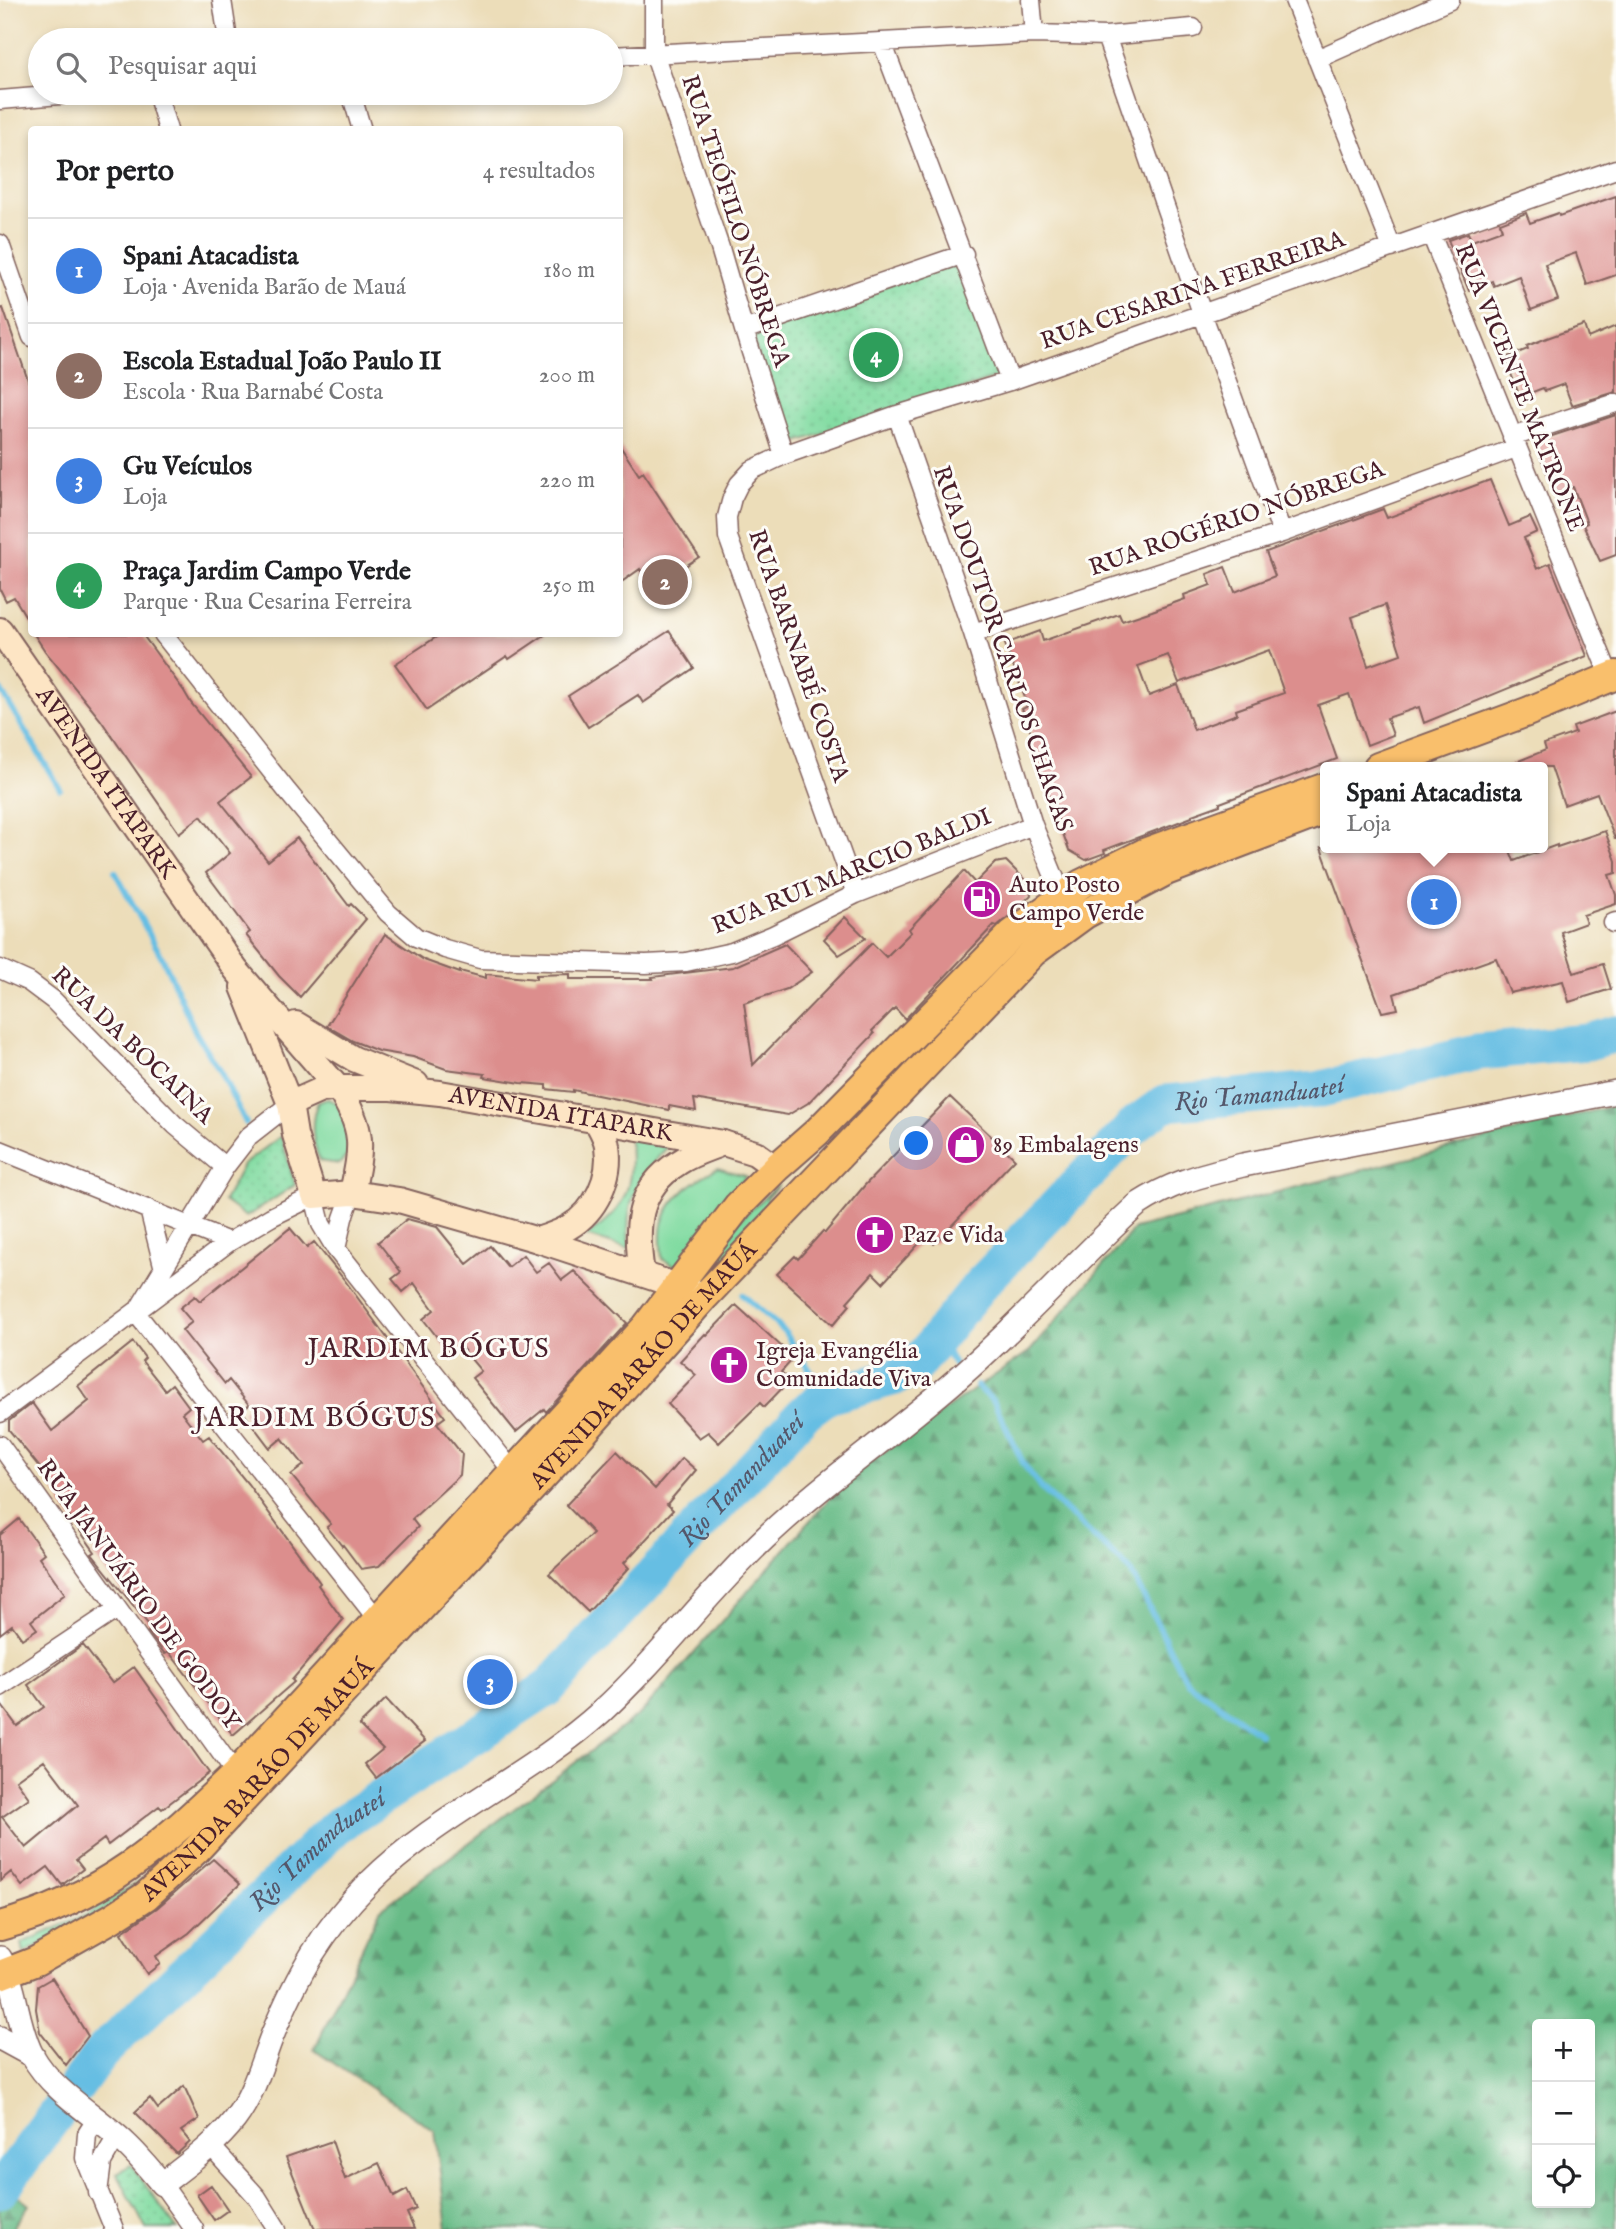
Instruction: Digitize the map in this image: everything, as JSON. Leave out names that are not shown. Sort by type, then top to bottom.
[{"type":"main road","name":"AVENIDA ITAPARK","points":[[0,629],[236,971],[338,1088],[350,1107],[359,1128],[360,1153],[352,1193]]},
{"type":"main road","points":[[1392,762],[1614,682]]},
{"type":"main road","points":[[1445,762],[1614,682]]},
{"type":"main road","name":"AVENIDA BARÃO DE MAUÁ","points":[[0,1926],[55,1908],[125,1871],[175,1832],[236,1774],[646,1327],[738,1206],[817,1132],[1012,934],[1081,884],[1144,853],[1320,789]]},
{"type":"main road","name":"AVENIDA BARÃO DE MAUÁ","points":[[2,1968],[36,1961],[112,1918],[146,1896],[197,1850],[570,1447],[705,1296],[1033,952],[1085,915],[1166,871],[1320,812]]},
{"type":"main road","name":"AVENIDA ITAPARK","points":[[236,971],[290,1104],[295,1135],[314,1196]]},
{"type":"main road","points":[[266,1003],[320,1040],[354,1059],[440,1093]]},
{"type":"main road","name":"AVENIDA ITAPARK","points":[[290,1104],[304,1096],[338,1088],[440,1093],[723,1143],[755,1153],[776,1168]]},
{"type":"main road","points":[[538,1240],[568,1228],[589,1212],[602,1189],[607,1165],[607,1144],[596,1120]]},
{"type":"main road","points":[[642,1273],[638,1224],[645,1200],[659,1177],[679,1162],[723,1143]]},
{"type":"main road","points":[[748,1252],[782,1200],[782,1179],[776,1168]]},
{"type":"main road","points":[[314,1196],[352,1193],[399,1200],[538,1240],[679,1285],[705,1296]]},
{"type":"street","points":[[222,0],[226,28]]},
{"type":"street","name":"RUA TEÓFILO NÓBREGA","points":[[654,0],[654,53],[720,248],[785,455]]},
{"type":"street","points":[[1031,0],[1034,34]]},
{"type":"street","points":[[1294,0],[1392,248]]},
{"type":"street","points":[[1317,59],[1450,0]]},
{"type":"street","points":[[623,55],[1034,34],[1106,36],[1193,28]]},
{"type":"street","points":[[1106,36],[1282,533]]},
{"type":"street","points":[[883,42],[1010,381]]},
{"type":"street","points":[[0,100],[28,98]]},
{"type":"street","points":[[161,105],[167,126]]},
{"type":"street","points":[[355,105],[361,126]]},
{"type":"street","name":"RUA CESARINA FERREIRA","points":[[785,455],[897,415],[1010,381],[1616,169]]},
{"type":"street","name":"RUA VICENTE MATRONE","points":[[1431,234],[1514,443],[1614,682]]},
{"type":"street","points":[[0,244],[28,325]]},
{"type":"street","points":[[744,330],[964,254]]},
{"type":"street","name":"RUA ROGÉRIO NÓBREGA","points":[[973,633],[1282,533],[1616,402]]},
{"type":"street","name":"RUA DOUTOR CARLOS CHAGAS","points":[[897,415],[973,633],[1033,825],[1063,898]]},
{"type":"street","name":"RUA BARNABÉ COSTA","points":[[785,455],[752,470],[739,484],[727,517],[728,537],[856,894]]},
{"type":"street","name":"RUA RUI MARCIO BALDI","points":[[165,637],[270,771],[388,914],[416,937],[480,959],[646,964],[686,962],[732,952],[856,894],[1033,825]]},
{"type":"street","name":"RUA DA BOCAINA","points":[[0,969],[29,982],[53,999],[175,1125],[225,1167]]},
{"type":"street","points":[[162,2184],[211,2146],[237,2118],[255,2087],[288,1996],[316,1945],[372,1880],[443,1822],[555,1750],[600,1712],[640,1674],[762,1541],[798,1507],[915,1416],[967,1371],[1137,1205],[1164,1188],[1243,1165],[1616,1092]]},
{"type":"street","points":[[136,1313],[225,1167],[248,1136],[290,1104]]},
{"type":"street","points":[[0,1150],[229,1241]]},
{"type":"street","points":[[336,1249],[352,1193]]},
{"type":"street","points":[[0,1413],[229,1241],[314,1196],[321,1224],[336,1249],[514,1473]]},
{"type":"street","points":[[149,1209],[163,1265]]},
{"type":"street","points":[[136,1313],[378,1620]]},
{"type":"street","name":"RUA JANUÁRIO DE GODOY","points":[[0,1445],[236,1774]]},
{"type":"street","points":[[0,1687],[117,1609]]},
{"type":"street","points":[[2,1968],[33,2056],[58,2086],[117,2136],[162,2184],[194,2229]]},
{"type":"street","points":[[0,2038],[33,2056]]},
{"type":"street","points":[[91,2116],[85,2158],[111,2227]]},
{"type":"street","points":[[98,2193],[103,2162],[117,2136]]},
{"type":"street","points":[[211,2146],[257,2197],[277,2229]]},
{"type":"green space","points":[[960,260],[1001,376],[788,445],[750,332]]},
{"type":"green space","points":[[328,1099],[339,1104],[353,1150],[339,1164],[320,1161],[315,1146],[313,1124],[318,1102]]},
{"type":"green space","points":[[1616,1105],[1616,2229],[447,2229],[435,2131],[314,2050],[380,1910],[641,1713],[849,1476],[1030,1351],[1134,1229]]},
{"type":"green space","points":[[629,1132],[673,1141],[651,1166],[636,1189],[629,1216],[630,1249],[586,1236],[612,1215],[626,1192],[631,1165]]},
{"type":"green space","points":[[281,1136],[295,1185],[246,1217],[224,1201],[243,1165]]},
{"type":"green space","points":[[717,1168],[746,1176],[677,1267],[662,1259],[663,1221],[678,1196]]},
{"type":"green space","points":[[779,1184],[767,1198],[769,1209],[712,1284],[699,1273],[730,1228]]},
{"type":"green space","points":[[149,1875],[109,1907],[24,1953],[22,1943],[86,1915]]},
{"type":"green space","points":[[131,2165],[177,2229],[146,2229],[117,2173]]},
{"type":"green space","points":[[10,2190],[29,2205],[12,2229],[0,2229],[0,2203]]},
{"type":"building","points":[[1616,196],[1616,275],[1587,285],[1576,253],[1545,264],[1558,300],[1531,310],[1519,276],[1494,286],[1492,281],[1469,291],[1448,240],[1468,233],[1472,241],[1502,230],[1500,223],[1526,213],[1530,223]]},
{"type":"building","points":[[3,308],[28,380],[28,620],[14,597],[6,601],[0,589],[0,309]]},
{"type":"building","points":[[1584,325],[1588,338],[1616,326],[1616,392],[1572,405],[1564,384],[1545,391],[1543,388],[1520,397],[1505,358],[1528,349],[1527,346]]},
{"type":"building","points":[[1616,415],[1616,555],[1600,561],[1583,525],[1587,523],[1573,487],[1556,494],[1534,442]]},
{"type":"building","points":[[623,451],[639,475],[643,472],[699,557],[652,588],[640,569],[623,581]]},
{"type":"building","points":[[1490,480],[1509,526],[1530,517],[1537,532],[1524,538],[1537,569],[1550,563],[1587,656],[1424,723],[1419,707],[1387,718],[1393,735],[1367,745],[1349,694],[1318,705],[1337,759],[1320,762],[1320,765],[1220,803],[1192,817],[1104,850],[1105,853],[1086,860],[1069,850],[1029,739],[1033,737],[1022,709],[1028,706],[1005,644],[1040,631],[1043,641],[1119,614],[1122,621],[1152,611],[1185,599],[1184,595],[1211,585],[1207,574],[1225,567],[1235,592],[1275,576],[1266,552],[1383,509],[1387,518]],"holes":[[[1385,605],[1401,654],[1368,666],[1352,617]],[[1269,650],[1284,693],[1236,710],[1237,714],[1194,730],[1178,685],[1149,696],[1138,666],[1168,655],[1179,683]]]},
{"type":"building","points":[[669,631],[694,668],[643,703],[638,695],[588,727],[568,696]]},
{"type":"building","points":[[36,637],[144,637],[191,703],[251,777],[220,801],[268,861],[297,838],[349,906],[351,904],[366,919],[300,997],[246,935],[250,932],[206,873],[230,853],[201,816],[179,833],[100,719]]},
{"type":"building","points":[[436,637],[542,637],[509,659],[507,656],[427,710],[395,664]]},
{"type":"building","points":[[1616,711],[1616,839],[1597,793],[1564,805],[1548,762],[1516,762],[1546,750],[1544,744],[1575,733],[1573,727]]},
{"type":"building","points":[[1605,831],[1616,861],[1616,873],[1609,875],[1616,895],[1616,904],[1583,915],[1586,923],[1561,932],[1574,973],[1603,964],[1611,989],[1569,1002],[1563,981],[1510,993],[1496,958],[1394,994],[1398,1009],[1382,1012],[1323,853],[1511,853],[1514,861],[1536,853],[1548,853],[1548,848]]},
{"type":"building","points":[[1006,861],[1029,884],[1031,895],[997,926],[994,925],[905,1019],[895,1008],[808,1103],[788,1115],[694,1099],[696,1111],[669,1106],[669,1110],[573,1090],[546,1089],[546,1085],[484,1077],[485,1074],[446,1069],[413,1057],[378,1051],[327,1026],[385,934],[424,960],[460,973],[486,978],[486,974],[536,979],[536,975],[570,974],[570,979],[653,979],[652,977],[733,967],[785,944],[812,972],[787,989],[744,1003],[753,1065],[872,943],[886,957],[964,871],[975,883],[995,863]]},
{"type":"building","points":[[845,917],[866,938],[839,955],[824,939]]},
{"type":"building","points":[[950,1097],[1015,1159],[934,1244],[925,1237],[883,1283],[873,1273],[847,1302],[850,1305],[833,1325],[777,1274],[795,1256],[798,1259],[823,1231],[825,1233],[865,1185]]},
{"type":"building","points":[[407,1219],[437,1227],[467,1264],[490,1246],[508,1267],[523,1255],[536,1272],[549,1263],[562,1280],[574,1271],[627,1323],[546,1412],[544,1409],[516,1432],[472,1378],[481,1371],[461,1347],[451,1355],[423,1319],[434,1310],[414,1283],[403,1292],[392,1279],[401,1272],[378,1242]]},
{"type":"building","points":[[290,1228],[307,1248],[314,1242],[346,1282],[445,1417],[437,1423],[462,1454],[460,1475],[412,1519],[418,1527],[379,1566],[361,1569],[327,1527],[331,1524],[291,1475],[304,1465],[282,1438],[270,1448],[242,1411],[249,1405],[229,1380],[225,1384],[182,1330],[192,1322],[180,1308],[195,1296],[200,1301]]},
{"type":"building","points":[[736,1305],[794,1358],[781,1372],[790,1380],[764,1407],[760,1403],[719,1443],[708,1432],[699,1438],[668,1404],[696,1375],[680,1361]]},
{"type":"building","points":[[133,1342],[145,1358],[142,1361],[165,1390],[172,1384],[189,1407],[182,1413],[203,1440],[209,1436],[248,1484],[320,1583],[318,1585],[343,1620],[292,1680],[294,1682],[233,1735],[169,1652],[165,1654],[148,1632],[152,1629],[92,1554],[95,1552],[60,1503],[62,1502],[44,1477],[46,1475],[9,1430],[9,1421],[32,1403],[52,1431],[89,1401],[78,1386]]},
{"type":"building","points":[[617,1451],[655,1489],[682,1458],[696,1470],[667,1504],[673,1510],[624,1563],[629,1568],[588,1612],[549,1574],[593,1533],[566,1505]]},
{"type":"building","points":[[19,1519],[44,1553],[39,1557],[65,1594],[31,1621],[37,1629],[22,1639],[12,1625],[0,1634],[0,1535]]},
{"type":"building","points":[[83,1645],[112,1683],[134,1667],[209,1773],[162,1809],[159,1806],[108,1845],[104,1839],[76,1860],[83,1869],[62,1885],[48,1867],[22,1886],[11,1872],[0,1881],[0,1703],[17,1726],[44,1707],[28,1685]],"holes":[[[44,1760],[78,1805],[26,1848],[2,1817],[29,1798],[16,1780]]]},
{"type":"building","points":[[386,1699],[425,1741],[376,1778],[365,1764],[383,1749],[359,1725]]},
{"type":"building","points":[[213,1859],[240,1884],[189,1933],[156,1956],[160,1964],[147,1974],[121,1933],[157,1908]]},
{"type":"building","points":[[52,1978],[88,2036],[66,2065],[40,2032],[36,2009],[38,1986]]},
{"type":"building","points":[[184,2086],[199,2119],[181,2131],[190,2142],[177,2154],[135,2112],[150,2098],[158,2109]]},
{"type":"building","points":[[332,2141],[345,2179],[379,2163],[394,2197],[407,2190],[416,2209],[407,2213],[414,2229],[315,2229],[286,2157]]},
{"type":"building","points":[[211,2185],[228,2210],[214,2220],[197,2195]]},
{"type":"waterway","points":[[0,689],[60,789]]},
{"type":"waterway","points":[[115,872],[164,961],[196,1033],[222,1075],[246,1123]]},
{"type":"waterway","name":"Rio Tamanduateí","points":[[0,2190],[101,2053],[337,1826],[548,1688],[804,1413],[827,1396],[896,1377],[915,1366],[980,1285],[1137,1123],[1165,1103],[1317,1090],[1477,1052],[1588,1042],[1616,1034]]},
{"type":"waterway","points":[[743,1295],[784,1331],[827,1396]]},
{"type":"waterway","points":[[939,1336],[954,1365]]},
{"type":"waterway","points":[[977,1386],[994,1402],[1024,1465],[1042,1489],[1130,1570],[1187,1682],[1260,1734]]},
{"type":"place","name":"Praça Jardim Campo Verde","points":[[876,355]]},
{"type":"place","name":"Escola Estadual João Paulo II","points":[[665,582]]},
{"type":"place","name":"Auto Posto Campo Verde","points":[[982,899]]},
{"type":"place","name":"Spani Atacadista","points":[[1434,902]]},
{"type":"place","name":"89 Embalagens","points":[[966,1145]]},
{"type":"place","name":"Paz e Vida","points":[[875,1235]]},
{"type":"place","name":"Igreja Evangélia Comunidade Viva","points":[[729,1365]]},
{"type":"place","name":"Gu Veículos","points":[[490,1682]]},
{"type":"district","name":"JARDIM BÓGUS","points":[[429,1349]]},
{"type":"district","name":"JARDIM BÓGUS","points":[[315,1418]]}]
